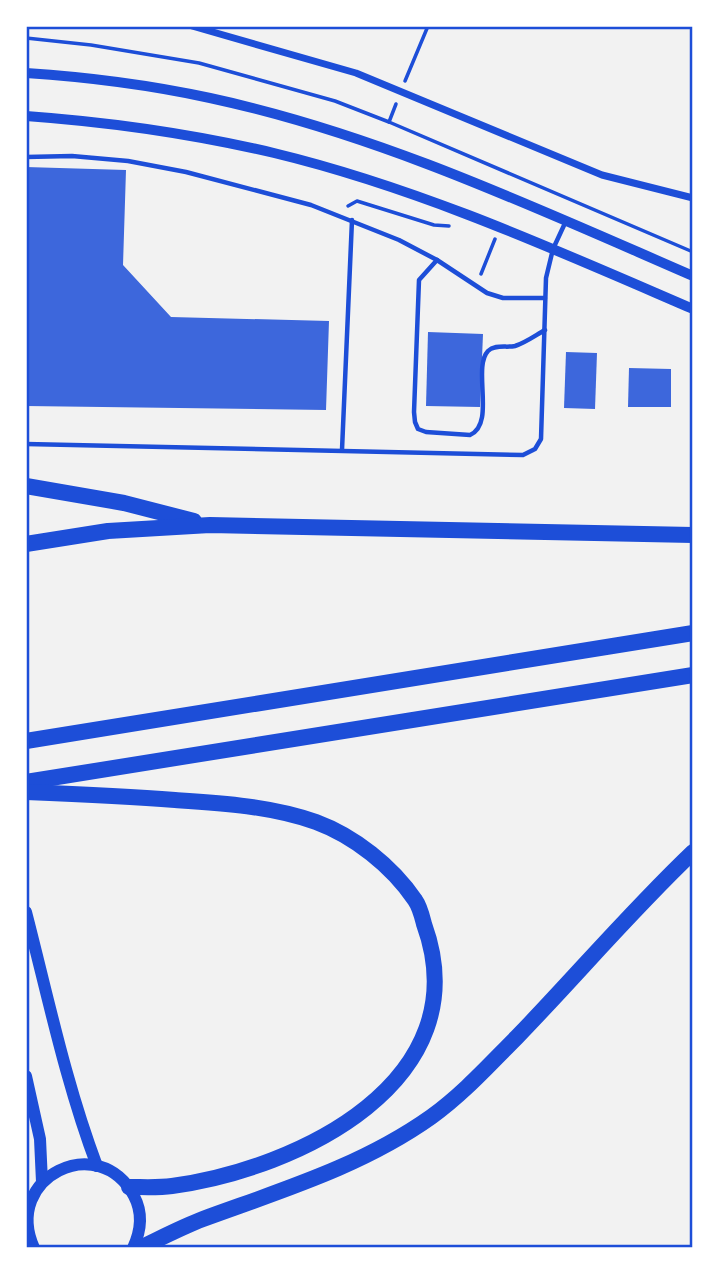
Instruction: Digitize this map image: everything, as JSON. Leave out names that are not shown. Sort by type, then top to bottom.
[{"type":"highway","points":[[26,486],[124,503],[210,525]]},
{"type":"highway","points":[[26,544],[108,531],[210,525],[693,535]]},
{"type":"highway","points":[[27,741],[693,633]]},
{"type":"highway","points":[[26,792],[36,785],[693,675]]},
{"type":"highway","points":[[36,785],[256,808],[316,822],[351,841],[384,864],[416,901],[429,936],[434,970],[433,1000],[424,1037],[403,1073],[372,1104],[329,1133],[292,1153],[251,1167],[171,1186],[130,1187]]},
{"type":"highway","points":[[140,1248],[202,1220],[339,1169],[381,1148],[431,1117],[471,1084],[552,1001],[657,886],[693,852]]},
{"type":"main road","points":[[26,912],[68,1074],[97,1166]]},
{"type":"main road","points":[[26,1076],[40,1139],[42,1182]]},
{"type":"main road","points":[[34,1248],[27,1224],[29,1199],[54,1172],[67,1166],[82,1164],[97,1166],[115,1174],[130,1187],[138,1202],[141,1219],[133,1248]]},
{"type":"street","points":[[192,26],[356,73],[602,175],[693,198]]},
{"type":"street","points":[[26,73],[131,83],[211,98],[284,117],[405,156],[693,276]]},
{"type":"street","points":[[26,116],[126,126],[275,154],[394,189],[500,227],[693,309]]},
{"type":"lane","points":[[26,157],[83,157],[128,161],[167,168],[306,204],[343,216],[438,260],[487,293],[503,298],[545,298]]},
{"type":"lane","points":[[342,450],[352,220]]},
{"type":"lane","points":[[26,444],[523,455],[535,449],[541,439],[546,278],[553,249],[566,221]]},
{"type":"lane","points":[[438,260],[419,280],[414,412],[418,429],[470,435],[475,432],[482,421],[484,361],[488,351],[496,347],[515,346],[545,330]]},
{"type":"path","points":[[388,122],[428,26]]},
{"type":"path","points":[[343,216],[348,204],[357,201],[435,225],[453,226]]},
{"type":"path","points":[[484,239],[494,243]]},
{"type":"building","points":[[26,167],[126,170],[123,265],[171,317],[329,321],[326,410],[26,406]]},
{"type":"building","points":[[428,332],[483,334],[480,407],[426,406]]},
{"type":"building","points":[[566,352],[597,353],[595,409],[564,408]]},
{"type":"building","points":[[629,368],[671,369],[671,407],[628,407]]}]
